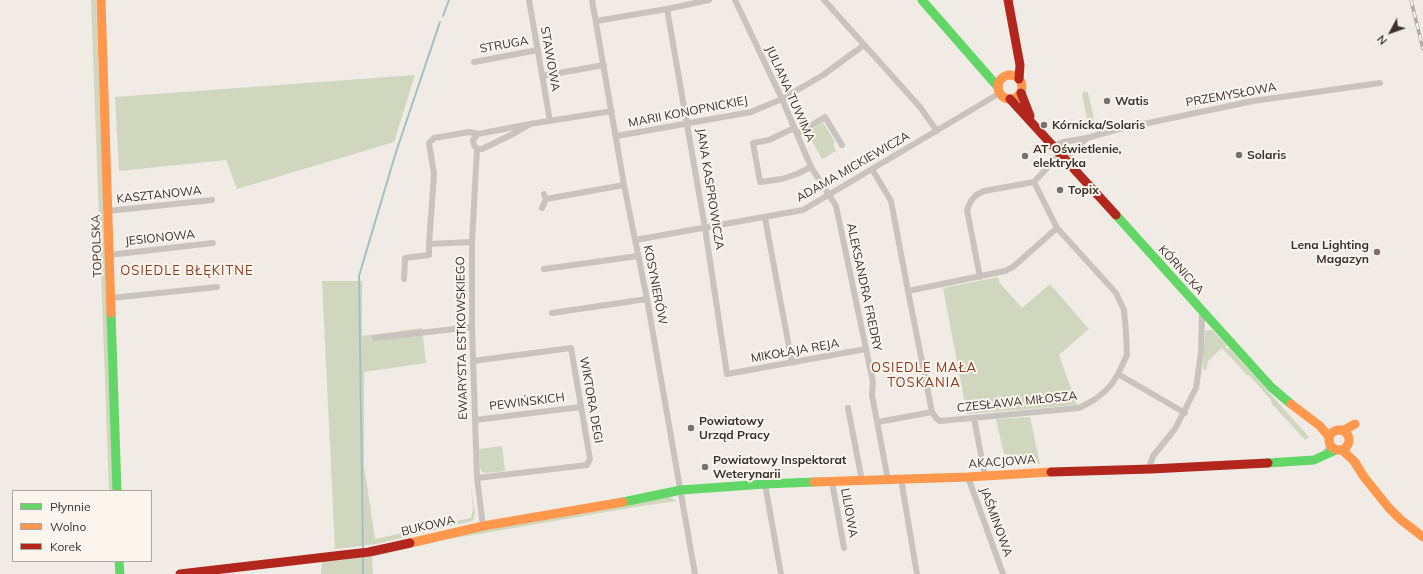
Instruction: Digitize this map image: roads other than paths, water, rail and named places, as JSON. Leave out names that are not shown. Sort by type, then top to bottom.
[{"type":"street","name":"TOPOLSKA","points":[[100,0],[117,490]]},
{"type":"street","name":"STAWOWA","points":[[529,0],[550,121]]},
{"type":"street","name":"KOSYNIERÓW","points":[[592,0],[617,136],[624,185],[647,299],[695,574]]},
{"type":"street","points":[[596,21],[709,0]]},
{"type":"street","name":"JULIANA TUWIMA","points":[[735,0],[782,99],[811,166],[829,195]]},
{"type":"street","points":[[824,0],[920,107],[937,131]]},
{"type":"street","points":[[922,0],[984,70],[1002,96],[1010,99],[1015,98],[1021,93],[1022,87],[1011,78],[984,70]]},
{"type":"street","points":[[999,90],[1011,78],[1017,56],[1008,0]]},
{"type":"street","name":"JANA KASPROWICZA","points":[[667,9],[688,123],[727,374]]},
{"type":"street","name":"MARII KONOPNICKIEJ","points":[[617,136],[751,112],[782,99],[823,75],[864,45]]},
{"type":"street","name":"STRUGA","points":[[474,62],[538,50]]},
{"type":"street","points":[[542,76],[604,66]]},
{"type":"street","name":"PRZEMYSŁOWA","points":[[1054,146],[1063,142],[1087,138],[1115,130],[1253,101],[1380,83]]},
{"type":"street","name":"ADAMA MICKIEWICZA","points":[[635,240],[803,210],[937,131],[999,90]]},
{"type":"street","name":"KÓRNICKA","points":[[1021,93],[1033,123]]},
{"type":"street","name":"KÓRNICKA","points":[[1010,99],[1271,387],[1300,412],[1339,440]]},
{"type":"street","points":[[404,279],[405,258],[429,255],[434,174],[429,143],[434,138],[469,132],[478,134],[612,111]]},
{"type":"street","points":[[811,166],[797,174],[782,179],[760,182],[753,143],[769,140],[795,131],[825,117],[842,145]]},
{"type":"street","points":[[477,149],[482,149],[492,145],[515,134],[530,124]]},
{"type":"street","name":"EWARYSTA ESTKOWSKIEGO","points":[[478,134],[473,140],[477,149],[472,242],[472,327],[477,478],[483,526]]},
{"type":"street","name":"PRZEMYSŁOWA","points":[[1034,182],[1063,156],[1087,138]]},
{"type":"street","points":[[872,169],[891,201],[932,412],[878,422]]},
{"type":"street","points":[[980,277],[967,210],[971,201],[976,195],[984,191],[1034,182]]},
{"type":"street","name":"CZESŁAWA MIŁOSZA","points":[[932,412],[940,421],[1079,408],[1094,400],[1111,385],[1127,355],[1124,310],[1116,293],[1056,228],[1034,182]]},
{"type":"street","points":[[542,208],[545,196],[624,185]]},
{"type":"street","name":"ALEKSANDRA FREDRY","points":[[829,195],[836,206],[873,382],[872,395],[888,480]]},
{"type":"street","name":"KASZTANOWA","points":[[108,211],[212,200]]},
{"type":"street","points":[[765,218],[792,363]]},
{"type":"street","points":[[908,291],[1005,271],[1013,267],[1056,228]]},
{"type":"street","points":[[429,244],[472,242]]},
{"type":"street","name":"JESIONOWA","points":[[109,254],[213,243]]},
{"type":"street","points":[[544,269],[638,256]]},
{"type":"street","points":[[111,298],[217,287]]},
{"type":"street","points":[[552,313],[647,299]]},
{"type":"street","points":[[1151,469],[1150,465],[1154,456],[1175,430],[1185,413],[1196,388],[1201,352],[1202,311]]},
{"type":"street","points":[[375,338],[472,327]]},
{"type":"street","name":"WIKTORA DEGI","points":[[473,361],[571,348],[590,459],[587,465],[477,478]]},
{"type":"street","name":"MIKOŁAJA REJA","points":[[727,374],[866,349]]},
{"type":"street","points":[[1118,374],[1185,413]]},
{"type":"street","name":"PEWIŃSKICH","points":[[475,420],[581,406]]},
{"type":"street","points":[[848,408],[862,481]]},
{"type":"street","points":[[974,418],[984,476]]},
{"type":"street","points":[[1339,440],[1368,482],[1389,508],[1401,520],[1423,537]]},
{"type":"street","name":"AKACJOWA","points":[[681,490],[765,484],[968,477],[1044,472],[1151,469],[1304,461],[1324,457],[1339,440]]},
{"type":"street","name":"JAŚMINOWA","points":[[968,477],[1003,574]]},
{"type":"street","points":[[901,479],[917,574]]},
{"type":"street","name":"LILIOWA","points":[[832,482],[844,548]]},
{"type":"street","points":[[765,484],[781,574]]},
{"type":"street","name":"BUKOWA","points":[[180,574],[358,554],[483,526],[650,497],[681,490]]},
{"type":"street","points":[[119,562],[120,574]]},
{"type":"waterway","points":[[443,16],[449,0]]},
{"type":"waterway","points":[[363,550],[359,276],[396,152],[440,22]]},
{"type":"waterway","points":[[363,554],[363,574]]},
{"type":"railway","points":[[1411,0],[1423,49]]},
{"type":"place","name":"Watis","points":[[1107,101]]},
{"type":"place","name":"Kórnicka/Solaris","points":[[1044,125]]},
{"type":"place","name":"Solaris","points":[[1239,155]]},
{"type":"place","name":"AT Oświetlenie, elektryka","points":[[1025,156]]},
{"type":"place","name":"Topix","points":[[1060,190]]},
{"type":"place","name":"Lena Lighting Magazyn","points":[[1377,252]]},
{"type":"place","name":"Powiatowy Urząd Pracy","points":[[691,428]]},
{"type":"place","name":"Powiatowy Inspektorat Weterynarii","points":[[705,467]]},
{"type":"district","name":"OSIEDLE BŁĘKITNE","points":[[187,271]]},
{"type":"district","name":"OSIEDLE MAŁA TOSKANIA","points":[[924,376]]}]
